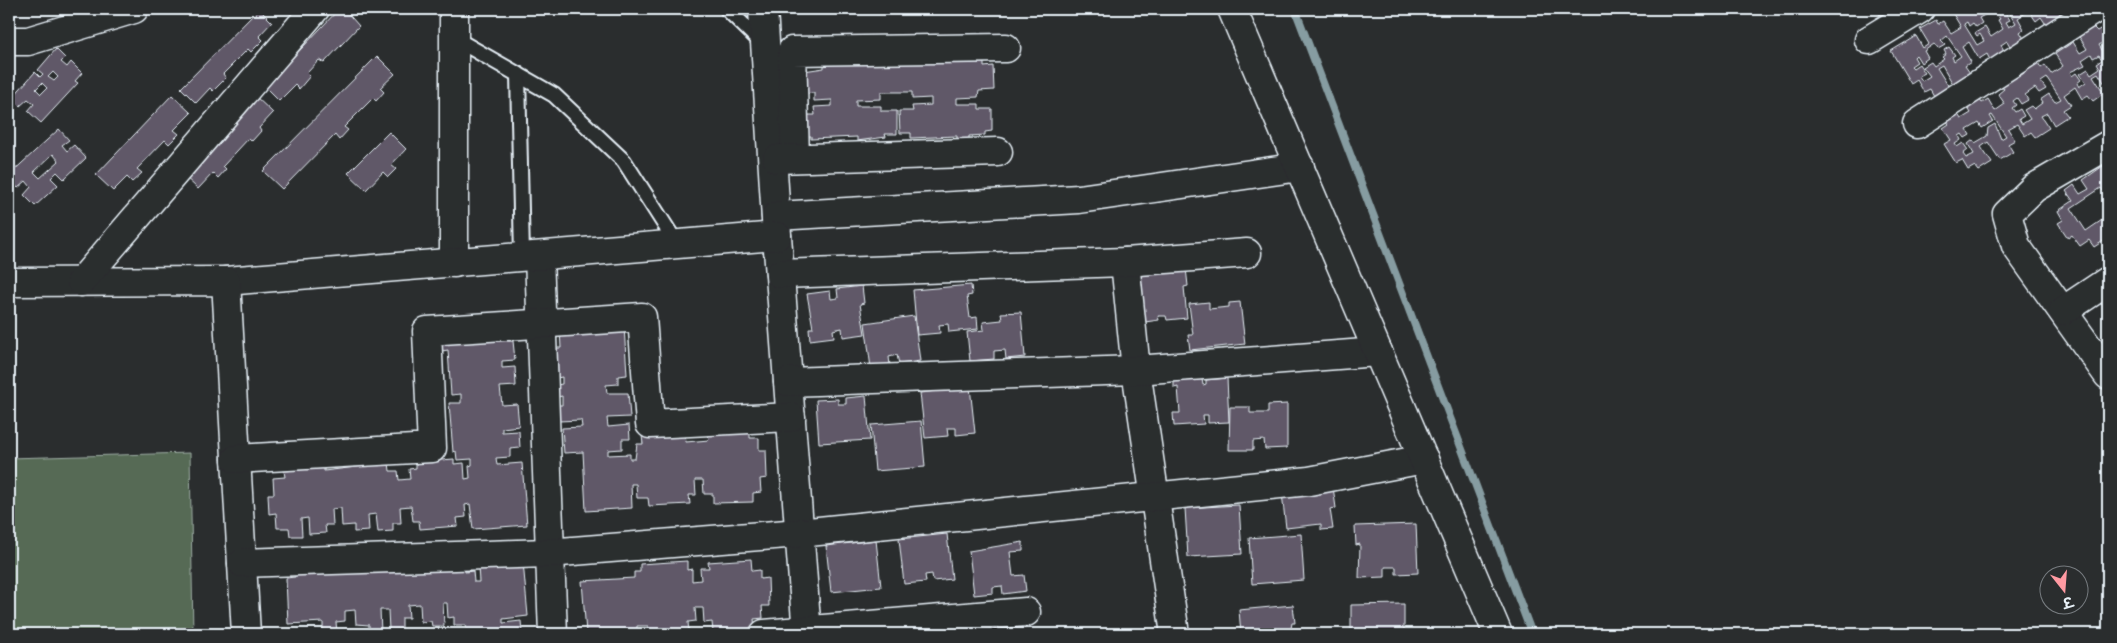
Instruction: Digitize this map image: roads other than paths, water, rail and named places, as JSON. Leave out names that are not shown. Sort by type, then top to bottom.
[{"type":"street","points":[[9,41],[28,41],[134,9]]},
{"type":"street","points":[[81,282],[315,9]]},
{"type":"street","points":[[454,9],[454,263]]},
{"type":"street","points":[[764,9],[766,46],[784,159]]},
{"type":"street","points":[[1232,9],[1498,634]]},
{"type":"street","points":[[1869,40],[1920,9]]},
{"type":"street","points":[[1917,124],[2095,9]]},
{"type":"street","points":[[807,632],[777,226],[792,51],[1006,48]]},
{"type":"street","points":[[2108,145],[2034,188],[2007,214],[2016,246],[2108,375]]},
{"type":"street","points":[[784,159],[998,152]]},
{"type":"street","points":[[9,282],[226,281],[677,244],[777,226],[1079,199],[1300,167]]},
{"type":"street","points":[[780,274],[1125,262],[1247,253]]},
{"type":"street","points":[[530,256],[541,325],[548,553],[553,634]]},
{"type":"street","points":[[1125,262],[1136,370],[1175,634]]},
{"type":"street","points":[[226,281],[246,634]]},
{"type":"street","points":[[2063,311],[2108,281]]},
{"type":"street","points":[[236,459],[432,448],[427,331],[642,317],[650,424],[791,417]]},
{"type":"street","points":[[788,382],[1136,370],[1378,352]]},
{"type":"street","points":[[242,564],[548,553],[799,533],[1309,481],[1424,459]]},
{"type":"street","points":[[764,634],[807,632],[1026,612]]},
{"type":"lane","points":[[728,9],[766,46]]},
{"type":"lane","points":[[454,38],[554,95],[624,161],[677,244]]},
{"type":"lane","points":[[518,74],[530,256]]},
{"type":"waterway","points":[[1295,9],[1532,634]]}]
